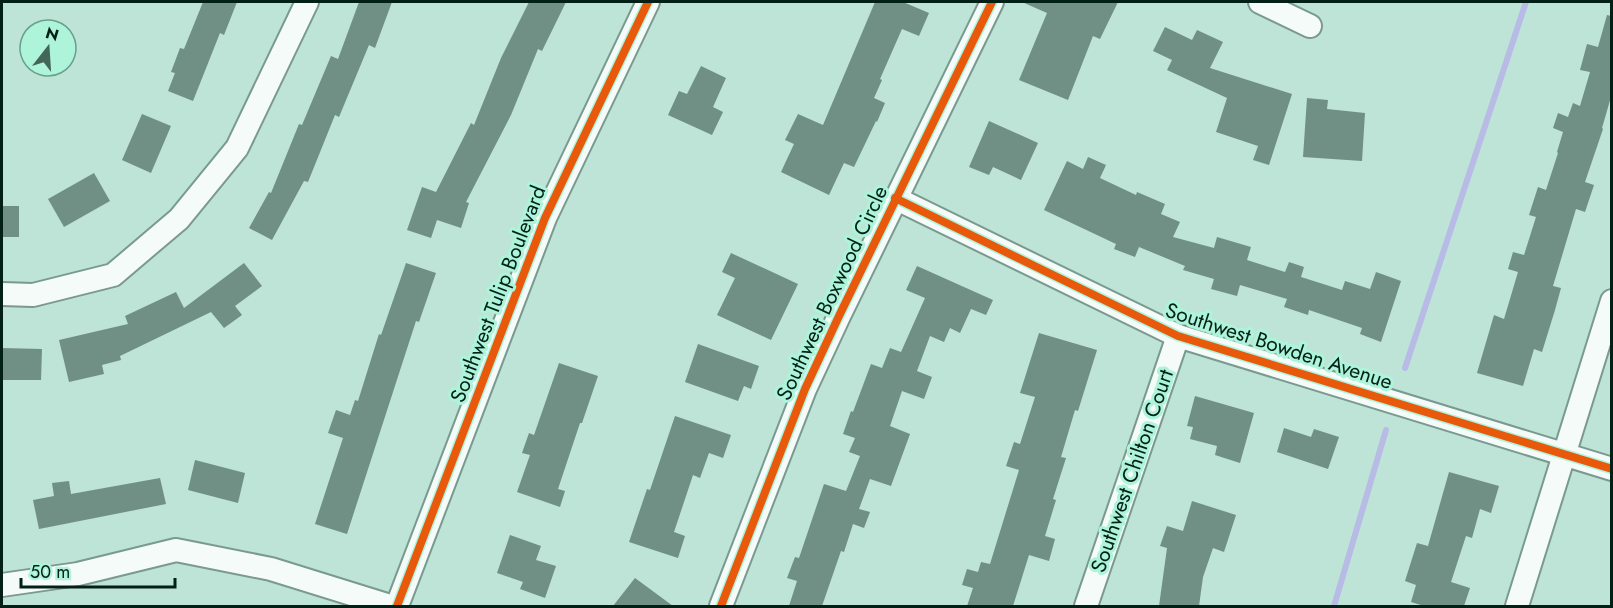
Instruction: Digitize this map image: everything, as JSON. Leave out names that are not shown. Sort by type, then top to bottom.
[{"type":"street","points":[[2,294],[33,295],[113,275],[179,219],[237,148],[307,2]]},
{"type":"street","name":"Southwest Tulip Boulevard","points":[[397,606],[544,218],[648,2]]},
{"type":"street","name":"Southwest Boxwood Circle","points":[[721,606],[805,389],[895,198],[992,2]]},
{"type":"street","points":[[1260,2],[1310,26]]},
{"type":"street","name":"Southwest Bowden Avenue","points":[[895,198],[1178,336],[1611,469]]},
{"type":"street","points":[[1517,606],[1611,301]]},
{"type":"street","name":"Southwest Chilton Court","points":[[1086,606],[1178,336]]},
{"type":"street","points":[[2,585],[78,574],[176,550],[271,568],[390,606]]},
{"type":"building","points":[[203,2],[237,2],[224,35],[220,33],[193,101],[168,91],[175,73],[171,72],[180,48],[184,49]]},
{"type":"building","points":[[359,2],[392,2],[375,48],[369,45],[339,117],[335,115],[308,182],[304,181],[272,240],[249,228],[269,192],[271,193],[299,124],[302,125],[331,56],[338,59]]},
{"type":"building","points":[[529,2],[566,2],[542,51],[538,49],[511,115],[466,202],[469,203],[461,228],[437,220],[431,238],[407,230],[422,187],[436,192],[471,123],[474,125],[501,58]]},
{"type":"building","points":[[875,2],[903,2],[929,13],[919,36],[902,29],[874,98],[885,103],[877,122],[854,167],[844,163],[829,195],[781,172],[794,144],[785,140],[798,114],[823,125]]},
{"type":"building","points":[[1022,2],[1118,2],[1100,39],[1093,36],[1068,100],[1019,80],[1047,13]]},
{"type":"building","points":[[1607,15],[1611,16],[1611,97],[1585,182],[1594,185],[1585,212],[1576,209],[1553,286],[1561,288],[1542,352],[1534,349],[1523,386],[1477,373],[1494,315],[1504,319],[1518,272],[1508,269],[1513,252],[1524,255],[1536,217],[1529,215],[1538,187],[1546,190],[1558,153],[1563,132],[1553,128],[1558,113],[1568,117],[1573,103],[1580,106],[1590,72],[1580,70],[1587,44],[1598,47]]},
{"type":"building","points":[[1165,27],[1192,40],[1197,30],[1223,42],[1210,68],[1292,94],[1269,165],[1253,160],[1258,146],[1216,132],[1227,98],[1167,70],[1172,60],[1153,51]]},
{"type":"building","points":[[701,66],[726,78],[713,107],[723,112],[712,135],[668,115],[679,91],[687,94]]},
{"type":"building","points":[[1307,98],[1328,100],[1327,109],[1365,113],[1362,161],[1303,157]]},
{"type":"building","points":[[142,114],[171,126],[151,173],[122,160]]},
{"type":"building","points":[[989,121],[1038,143],[1021,180],[993,167],[989,175],[969,167]]},
{"type":"building","points":[[1088,157],[1106,165],[1100,178],[1136,195],[1137,192],[1165,204],[1161,214],[1180,222],[1173,237],[1214,248],[1217,237],[1251,247],[1247,260],[1285,272],[1289,262],[1304,267],[1301,277],[1342,290],[1345,281],[1370,289],[1376,272],[1401,281],[1381,342],[1360,334],[1362,328],[1309,310],[1308,315],[1284,307],[1287,299],[1240,285],[1237,296],[1211,289],[1214,279],[1183,270],[1185,266],[1139,247],[1135,257],[1114,249],[1116,244],[1044,210],[1067,161],[1083,169]]},
{"type":"building","points":[[94,173],[110,201],[64,227],[48,199]]},
{"type":"building","points":[[2,206],[19,206],[19,237],[2,237]]},
{"type":"building","points":[[731,253],[798,284],[771,340],[717,315],[735,278],[722,272]]},
{"type":"building","points":[[244,263],[262,286],[235,306],[242,315],[224,328],[211,312],[120,356],[121,360],[102,365],[104,374],[69,382],[59,340],[128,324],[125,316],[176,292],[184,308]]},
{"type":"building","points":[[406,263],[436,273],[419,322],[416,321],[347,534],[315,524],[343,438],[328,433],[336,410],[350,415],[355,400],[358,401],[379,334],[381,335]]},
{"type":"building","points":[[917,266],[993,300],[986,315],[971,309],[960,333],[950,328],[944,342],[930,336],[917,371],[932,377],[924,399],[902,391],[890,426],[910,434],[891,486],[870,479],[859,509],[870,512],[864,528],[853,524],[822,606],[789,606],[797,581],[787,578],[795,557],[799,558],[824,484],[846,491],[860,456],[849,452],[855,438],[843,434],[871,364],[882,368],[890,348],[901,352],[925,298],[906,290]]},
{"type":"building","points":[[1039,333],[1097,350],[1061,457],[1066,458],[1053,499],[1056,500],[1045,536],[1055,539],[1049,561],[1029,555],[1013,606],[967,606],[973,588],[962,585],[967,569],[978,572],[981,562],[990,564],[1019,470],[1006,466],[1014,442],[1020,444],[1035,397],[1020,393]]},
{"type":"building","points":[[698,344],[759,366],[751,389],[744,386],[738,401],[685,382]]},
{"type":"building","points":[[2,348],[42,349],[41,380],[2,380]]},
{"type":"building","points":[[559,363],[598,376],[558,489],[565,491],[560,507],[517,492],[530,455],[522,453],[529,433],[534,435]]},
{"type":"building","points":[[1195,396],[1254,413],[1240,463],[1215,455],[1217,446],[1190,439],[1193,427],[1187,426]]},
{"type":"building","points":[[675,416],[731,435],[723,458],[709,453],[700,478],[693,475],[674,532],[685,536],[678,558],[629,542],[647,489],[650,490]]},
{"type":"building","points":[[1284,428],[1311,437],[1314,429],[1339,437],[1328,469],[1277,452]]},
{"type":"building","points":[[195,460],[245,473],[238,503],[188,490]]},
{"type":"building","points":[[1449,472],[1499,486],[1491,513],[1480,509],[1472,538],[1466,536],[1451,582],[1470,588],[1464,606],[1424,606],[1411,602],[1416,585],[1405,581],[1417,543],[1428,546]]},
{"type":"building","points":[[160,478],[166,504],[39,529],[33,500],[54,496],[52,483],[69,481],[71,494]]},
{"type":"building","points":[[1192,501],[1236,515],[1224,552],[1213,548],[1203,577],[1199,606],[1159,606],[1167,548],[1160,546],[1167,526],[1183,531]]},
{"type":"building","points":[[510,535],[541,546],[536,560],[556,566],[545,598],[520,589],[523,582],[497,573]]},
{"type":"building","points":[[635,578],[673,606],[613,606]]},
{"type":"waterway","points":[[1405,368],[1526,2]]},
{"type":"waterway","points":[[1334,606],[1386,430]]},
{"type":"cycle path","points":[[397,606],[545,218],[648,2]]},
{"type":"cycle path","points":[[721,606],[805,389],[992,2]]},
{"type":"cycle path","points":[[895,198],[1178,336],[1612,469]]}]
